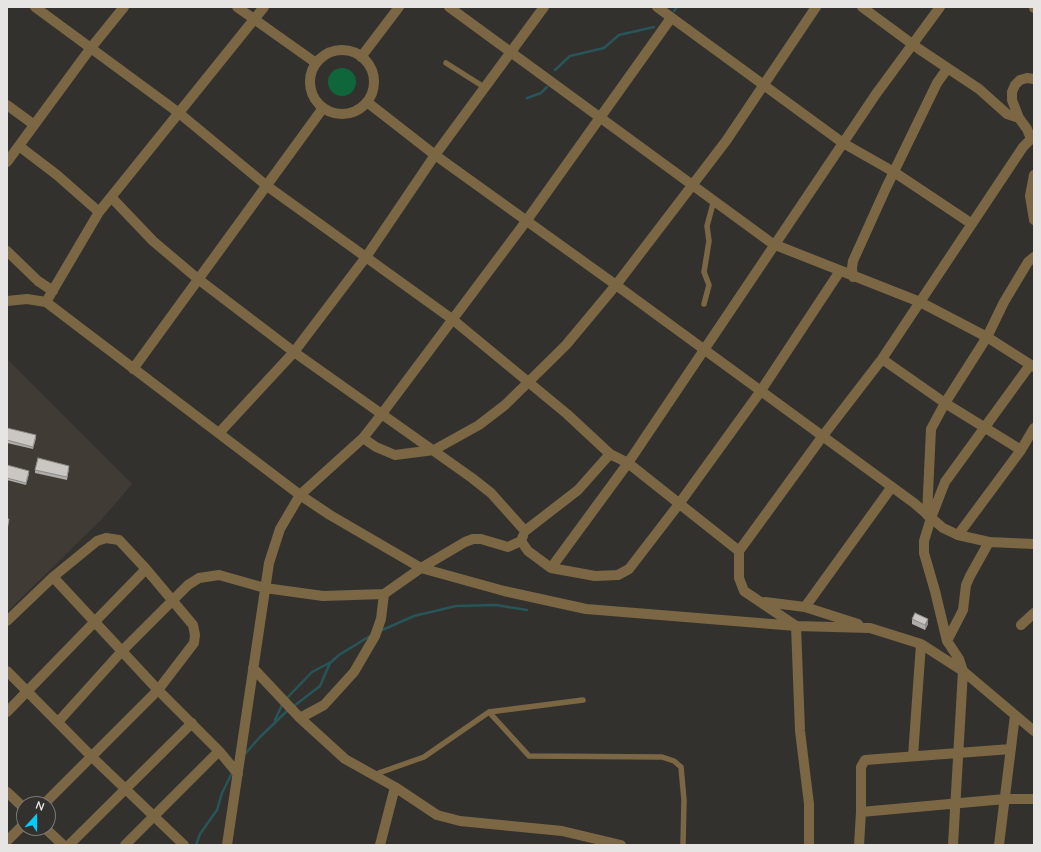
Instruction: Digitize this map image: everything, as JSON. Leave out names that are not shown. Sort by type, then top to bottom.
[{"type":"street","points":[[36,7],[179,113],[267,186],[452,319],[567,414],[610,454],[628,463],[739,551]]},
{"type":"street","points":[[7,162],[33,124],[90,48],[124,7]]},
{"type":"street","points":[[237,7],[316,63]]},
{"type":"street","points":[[46,302],[99,212],[264,7]]},
{"type":"street","points":[[361,57],[399,7]]},
{"type":"street","points":[[449,7],[773,244],[853,277],[920,302],[987,337],[1032,366],[945,482],[929,516]]},
{"type":"street","points":[[219,433],[294,352],[366,257],[435,155],[510,51],[544,7]]},
{"type":"street","points":[[657,7],[843,143],[894,172],[972,224]]},
{"type":"street","points":[[363,438],[376,448],[395,455],[434,450],[479,425],[505,405],[566,345],[616,285],[726,140],[764,86],[816,7]]},
{"type":"street","points":[[862,7],[947,69],[979,89],[1007,114],[1019,118]]},
{"type":"street","points":[[551,568],[628,463],[773,244],[940,7]]},
{"type":"street","points":[[227,845],[269,563],[280,529],[300,495],[363,438],[381,415],[527,220],[671,18]]},
{"type":"street","points":[[342,50],[352,52],[361,57],[368,64],[374,83],[372,93],[367,102],[360,108],[346,113],[332,112],[323,108],[316,100],[312,92],[310,82],[316,63],[324,56],[342,50]]},
{"type":"street","points":[[521,541],[528,551],[551,568],[596,576],[618,575],[629,569],[679,504],[760,392],[841,272],[853,261],[937,83],[947,69]]},
{"type":"street","points":[[796,626],[763,602],[744,591],[739,578],[739,551],[822,437],[882,359],[1023,147],[1033,140],[1019,118],[1012,100],[1015,85],[1020,80],[1027,78],[1034,79]]},
{"type":"street","points":[[367,102],[435,155],[616,285],[929,516],[943,528],[958,535],[989,542],[1034,544]]},
{"type":"street","points":[[7,105],[33,124]]},
{"type":"street","points":[[132,369],[323,108]]},
{"type":"street","points":[[19,146],[57,175],[99,212]]},
{"type":"street","points":[[1034,175],[1030,196],[1034,220]]},
{"type":"street","points":[[111,197],[153,241],[198,279],[294,352],[381,415],[434,450],[492,493],[525,531]]},
{"type":"street","points":[[7,251],[38,281],[53,292]]},
{"type":"street","points":[[953,845],[960,752],[963,672],[959,659],[947,642],[935,591],[924,554],[924,541],[929,516],[932,429],[945,403],[987,337],[1004,302],[1028,262],[1034,256]]},
{"type":"street","points":[[853,261],[853,277]]},
{"type":"street","points":[[7,301],[27,298],[46,302],[132,369],[300,495],[330,516],[421,568],[504,591],[586,609],[796,626],[870,628]]},
{"type":"street","points":[[882,359],[945,403],[1021,450]]},
{"type":"street","points":[[958,535],[1021,450],[1034,428]]},
{"type":"street","points":[[58,722],[122,651],[188,585],[199,578],[219,575],[265,588],[323,596],[384,594],[421,568],[473,539],[481,539],[508,547],[521,541],[525,531],[578,490],[610,454]]},
{"type":"street","points":[[806,607],[891,488]]},
{"type":"street","points":[[7,621],[53,576],[97,541],[106,538],[119,540],[146,569],[193,625],[196,635],[194,643],[158,690],[52,796]]},
{"type":"street","points":[[947,642],[963,610],[966,585],[989,542]]},
{"type":"street","points":[[7,712],[146,569]]},
{"type":"street","points":[[53,576],[158,690],[219,751],[238,774]]},
{"type":"street","points":[[300,718],[324,705],[354,672],[375,636],[382,619],[384,594]]},
{"type":"street","points":[[763,602],[806,607],[921,644],[963,672],[1034,731]]},
{"type":"street","points":[[1021,625],[1034,613]]},
{"type":"street","points":[[796,626],[800,731],[809,804],[809,845]]},
{"type":"street","points":[[914,756],[921,644]]},
{"type":"street","points":[[253,668],[300,718],[345,759],[395,787],[437,815],[460,821],[562,831],[621,845]]},
{"type":"street","points":[[7,671],[152,816],[184,845]]},
{"type":"street","points":[[999,845],[1015,715]]},
{"type":"street","points":[[69,845],[192,723]]},
{"type":"street","points":[[859,845],[861,767],[865,760],[1011,749]]},
{"type":"street","points":[[125,845],[152,816],[219,751]]},
{"type":"street","points":[[380,845],[395,787]]},
{"type":"street","points":[[7,792],[16,800]]},
{"type":"street","points":[[861,812],[1005,799],[1034,799]]},
{"type":"street","points":[[7,841],[16,832]]},
{"type":"street","points":[[53,836],[63,845]]},
{"type":"lane","points":[[446,63],[484,87]]},
{"type":"lane","points":[[704,304],[709,285],[704,272],[709,241],[707,226],[714,200]]},
{"type":"lane","points":[[373,776],[424,757],[489,712],[583,700]]},
{"type":"lane","points":[[489,712],[529,756],[662,757],[674,761],[681,767],[684,800],[683,845]]},
{"type":"shaded area","points":[[7,359],[132,484],[102,519],[7,612]]},
{"type":"green space","points":[[342,68],[352,72],[356,82],[352,92],[342,96],[332,92],[328,82],[332,72]]},
{"type":"building","points":[[7,428],[36,435],[33,447],[7,440]]},
{"type":"building","points":[[38,458],[69,466],[67,477],[35,470]]},
{"type":"building","points":[[7,465],[29,471],[26,483],[7,478]]},
{"type":"building","points":[[7,519],[9,519],[7,530]]},
{"type":"building","points":[[915,613],[928,619],[925,625],[912,619]]},
{"type":"waterway","points":[[674,11],[677,7]]},
{"type":"waterway","points":[[555,70],[570,56],[604,48],[619,35],[654,27]]},
{"type":"waterway","points":[[527,98],[541,93],[547,87]]},
{"type":"waterway","points":[[380,631],[414,616],[456,606],[496,605],[527,610]]},
{"type":"waterway","points":[[294,706],[320,686],[330,663],[339,655],[370,636]]},
{"type":"waterway","points":[[286,699],[312,672],[329,663]]},
{"type":"waterway","points":[[275,720],[283,703]]},
{"type":"waterway","points":[[244,755],[289,709]]},
{"type":"waterway","points":[[196,845],[200,834],[217,810],[222,793],[232,773]]}]
